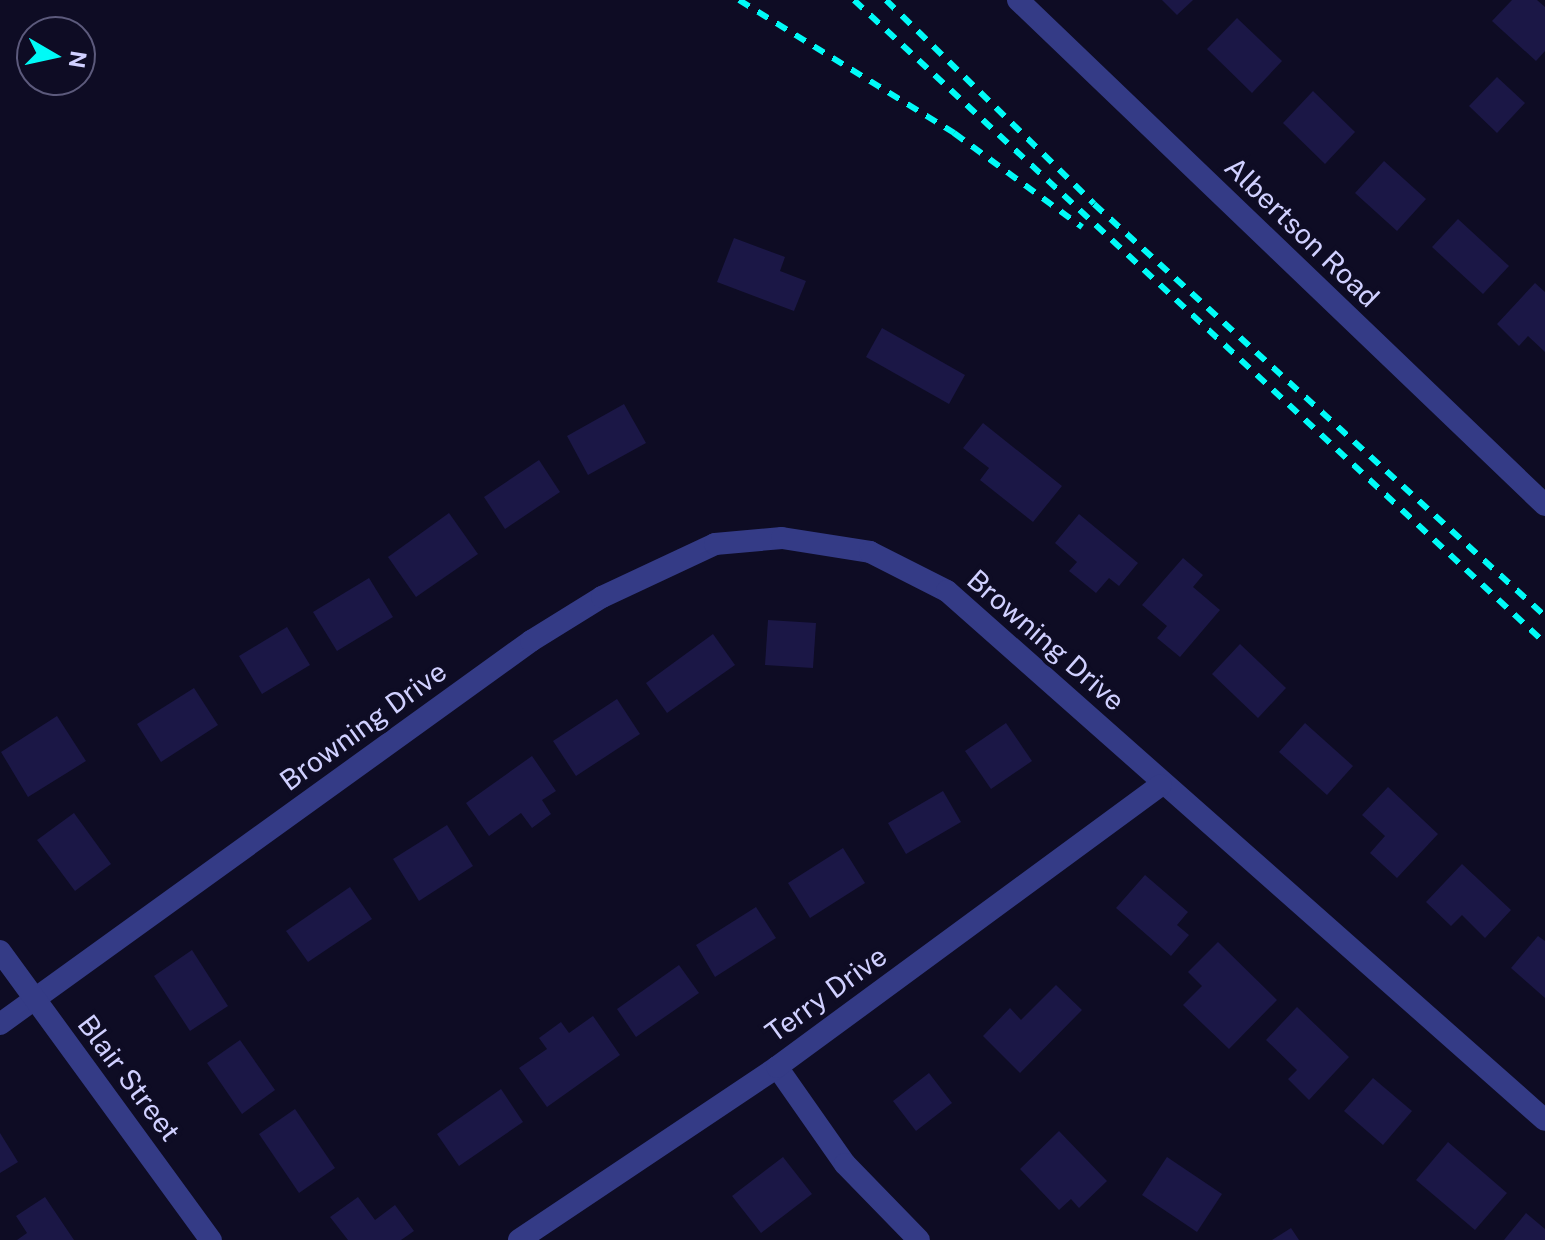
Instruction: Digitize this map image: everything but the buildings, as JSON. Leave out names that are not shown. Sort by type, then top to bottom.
[{"type":"street","name":"Albertson Road","points":[[1018,0],[1545,505]]},
{"type":"street","name":"Browning Drive","points":[[0,1024],[531,641],[602,597],[715,544],[782,538],[870,552],[947,591],[1061,687],[1161,785],[1545,1120]]},
{"type":"street","name":"Terry Drive","points":[[519,1240],[777,1067],[1161,785]]},
{"type":"street","name":"Blair Street","points":[[0,951],[211,1240]]},
{"type":"street","points":[[777,1067],[845,1164],[919,1240]]},
{"type":"railway","points":[[739,0],[954,133],[1082,227]]},
{"type":"railway","points":[[854,0],[1545,643]]},
{"type":"railway","points":[[886,0],[1094,204],[1545,616]]}]
